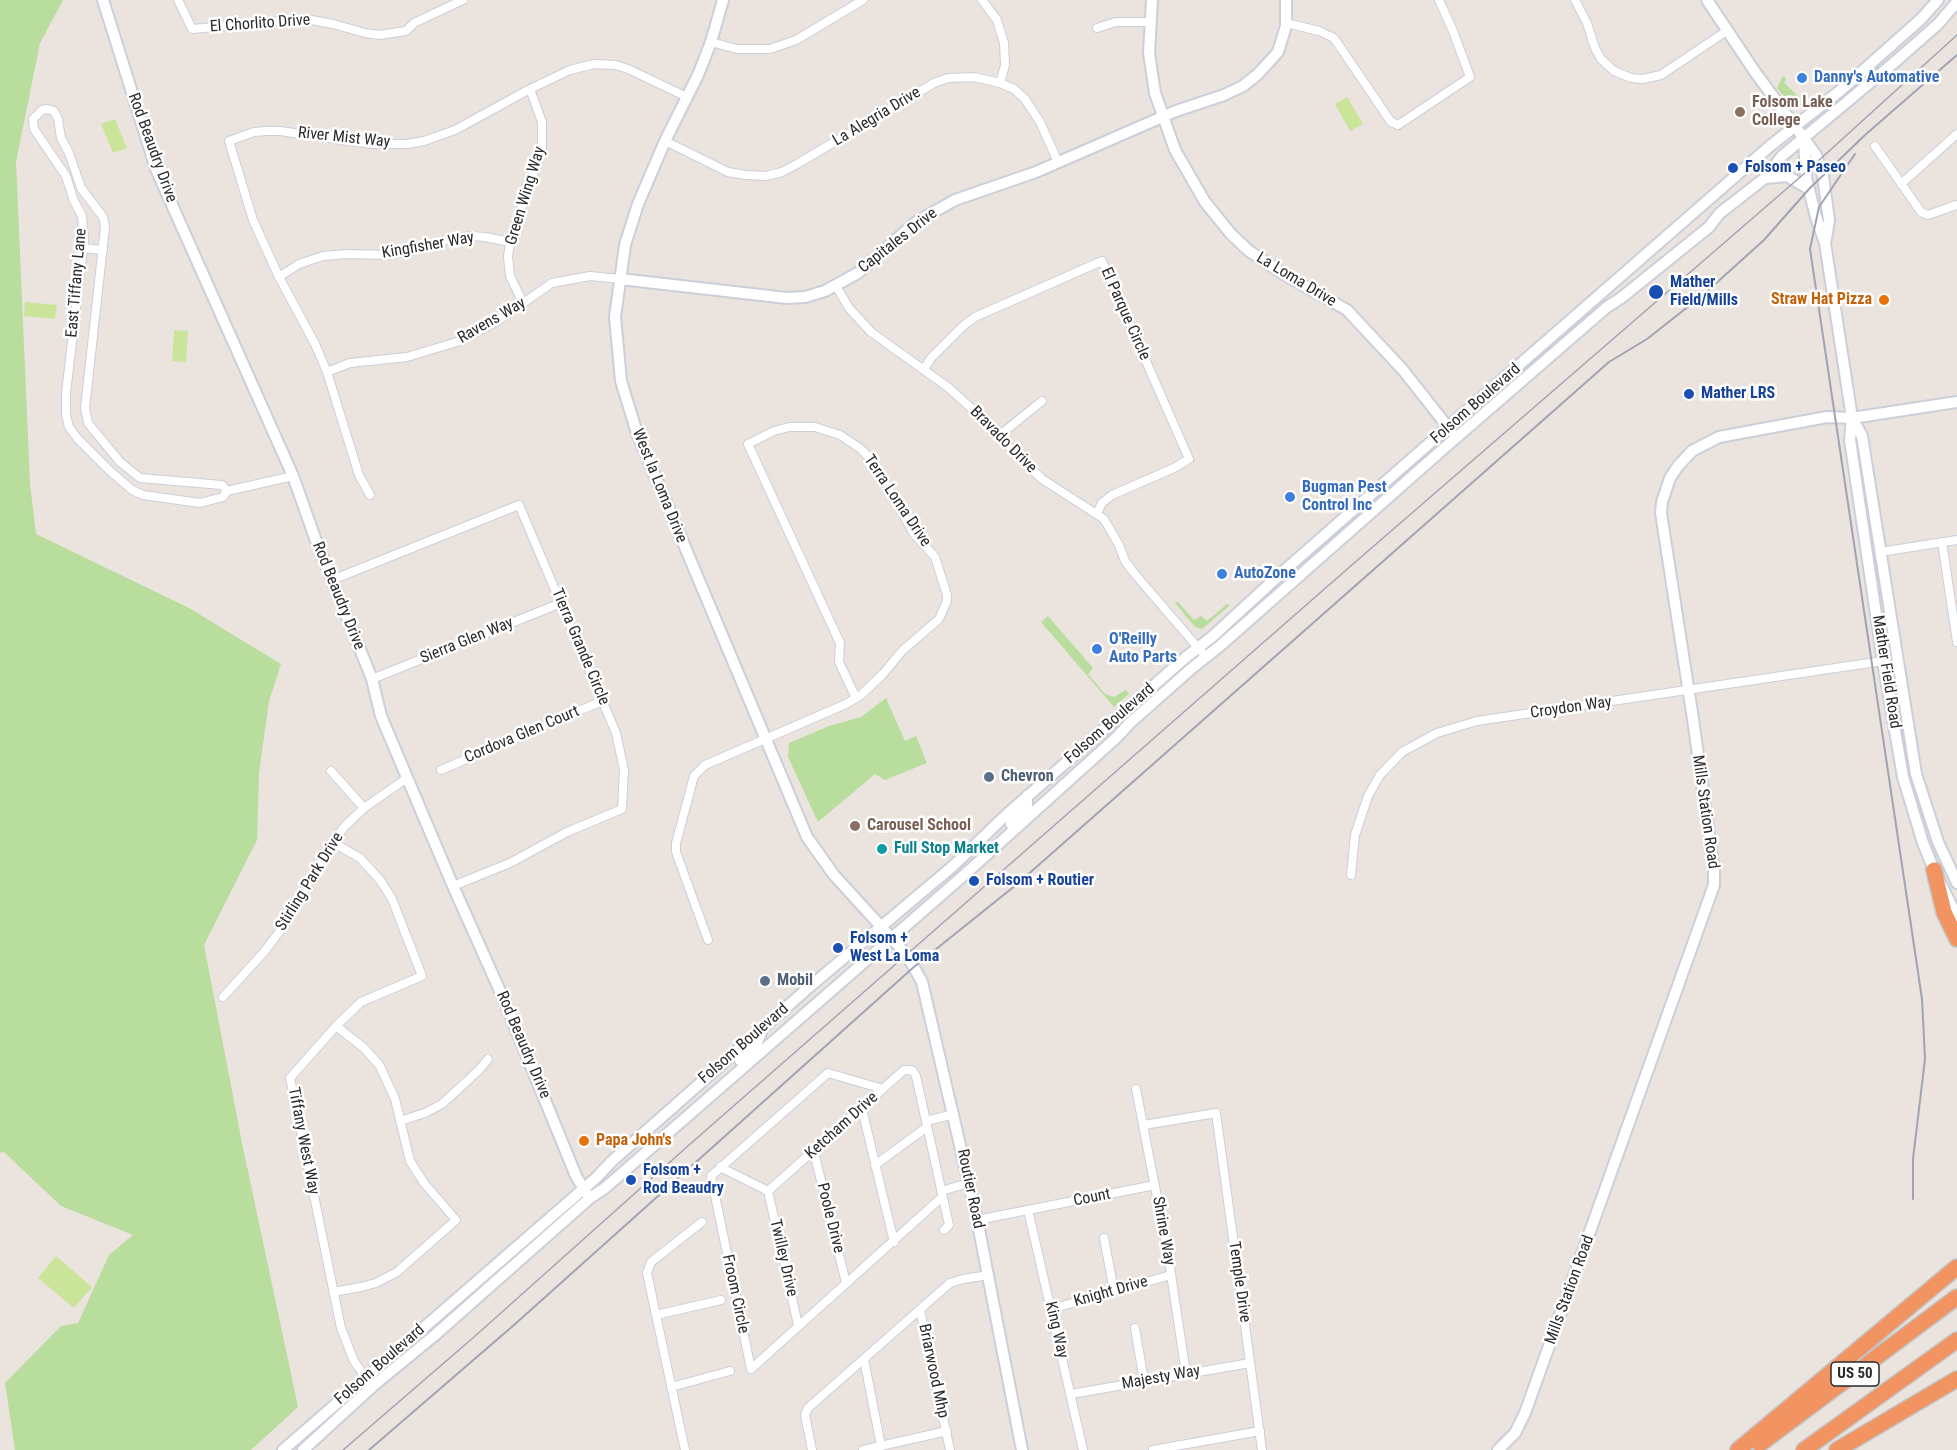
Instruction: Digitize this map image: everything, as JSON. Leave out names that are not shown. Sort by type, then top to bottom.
[{"type":"highway","points":[[1934,870],[1944,912],[1957,939]]},
{"type":"highway","points":[[1738,1450],[1957,1267]]},
{"type":"highway","name":"US 50","points":[[1752,1450],[1957,1297]]},
{"type":"highway","name":"US 50","points":[[1804,1450],[1957,1340]]},
{"type":"highway","points":[[1836,1450],[1957,1379]]},
{"type":"main road","name":"Rod Beaudry Drive","points":[[103,0],[156,169],[293,476],[372,679],[381,716],[583,1189],[590,1198]]},
{"type":"main road","name":"West la Loma Drive","points":[[723,0],[711,42],[665,141],[631,224],[625,245],[615,317],[621,381],[630,412],[807,837],[834,875],[893,937]]},
{"type":"main road","name":"La Loma Drive","points":[[1152,0],[1149,53],[1151,74],[1175,150],[1204,202],[1231,234],[1269,265],[1347,310],[1403,370],[1457,438]]},
{"type":"main road","name":"Capitales Drive","points":[[620,279],[787,298],[815,295],[858,273],[916,222],[939,208],[971,193],[1058,162],[1164,117],[1234,91],[1251,81],[1278,52],[1286,23],[1286,0]]},
{"type":"main road","points":[[1707,0],[1755,72],[1804,139]]},
{"type":"main road","name":"Folsom Boulevard","points":[[303,1450],[369,1382],[762,1028],[953,866],[1027,796],[1214,636],[1286,569],[1770,146],[1795,128],[1856,76],[1921,19],[1938,0]]},
{"type":"main road","name":"Folsom Boulevard","points":[[283,1450],[369,1382],[444,1327],[590,1198],[605,1188],[997,846],[1130,723],[1607,307],[1709,227],[1720,213],[1765,178],[1782,156],[1929,31],[1957,2]]},
{"type":"main road","name":"Mather Field Road","points":[[1804,139],[1806,178],[1825,243],[1852,418],[1850,440],[1903,777],[1916,823],[1934,870],[1957,917]]},
{"type":"main road","name":"Mather Field Road","points":[[1804,139],[1816,155],[1823,176],[1828,220],[1825,243]]},
{"type":"main road","points":[[1765,178],[1786,176],[1809,189]]},
{"type":"main road","name":"Mills Station Road","points":[[1498,1450],[1515,1432],[1525,1413],[1714,885],[1714,870],[1661,513],[1670,478],[1692,451],[1719,437],[1827,417],[1852,418],[1957,402]]},
{"type":"main road","name":"Mather Field Road","points":[[1852,418],[1862,436],[1914,763],[1930,818],[1957,883]]},
{"type":"main road","points":[[1883,661],[1893,677],[1906,755],[1914,763]]},
{"type":"main road","points":[[997,846],[1004,831],[1028,807],[1027,796]]},
{"type":"main road","name":"Routier Road","points":[[893,937],[911,959],[922,981],[969,1183],[1023,1450]]},
{"type":"main road","points":[[730,1078],[732,1067],[756,1045],[762,1028]]},
{"type":"street","name":"El Chorlito Drive","points":[[178,0],[192,29],[306,19],[365,33],[392,34],[406,31],[414,23],[463,0]]},
{"type":"street","points":[[711,42],[737,50],[770,49],[796,40],[863,0]]},
{"type":"street","points":[[982,0],[997,20],[1004,44],[1005,65],[1000,82]]},
{"type":"street","points":[[1286,23],[1320,31],[1334,38],[1391,122],[1398,126],[1470,77],[1454,31],[1439,0]]},
{"type":"street","points":[[1575,0],[1601,58],[1614,71],[1631,78],[1661,75],[1728,30]]},
{"type":"street","points":[[1097,28],[1116,21],[1151,22]]},
{"type":"street","name":"River Mist Way","points":[[370,495],[359,476],[327,372],[253,220],[230,141],[254,132],[280,131],[372,144],[407,144],[424,141],[455,130],[530,89],[580,66],[604,64],[628,69],[687,97]]},
{"type":"street","name":"La Alegria Drive","points":[[665,141],[728,172],[746,176],[766,176],[782,172],[797,164],[934,83],[962,76],[986,78],[1014,89],[1031,107],[1058,162]]},
{"type":"street","name":"Green Wing Way","points":[[523,303],[510,276],[508,256],[510,242],[542,150],[542,122],[530,89]]},
{"type":"street","name":"East Tiffany Lane","points":[[227,491],[222,485],[140,478],[120,462],[88,423],[86,408],[105,227],[103,217],[81,188],[69,153],[61,138],[58,119],[54,111],[42,110],[33,119],[34,129],[66,176],[74,201],[82,216],[82,248],[66,393],[66,415],[69,427],[109,470],[132,490],[143,495],[200,503],[223,497],[227,491],[293,476]]},
{"type":"street","points":[[1901,184],[1957,134]]},
{"type":"street","points":[[1875,146],[1921,212],[1928,215],[1956,205]]},
{"type":"street","name":"Kingfisher Way","points":[[279,277],[299,264],[323,255],[388,255],[470,236],[510,242]]},
{"type":"street","points":[[82,248],[103,250]]},
{"type":"street","name":"El Parque Circle","points":[[924,369],[931,358],[975,317],[1102,261],[1189,459],[1112,495],[1102,503],[1096,513]]},
{"type":"street","name":"Ravens Way","points":[[327,372],[350,363],[407,357],[449,345],[481,330],[552,283],[590,276],[620,279]]},
{"type":"street","name":"Bravado Drive","points":[[836,286],[849,308],[871,332],[949,388],[1000,435],[1016,455],[1042,479],[1096,513],[1112,530],[1125,561],[1134,573],[1206,657]]},
{"type":"street","points":[[1000,435],[1042,401]]},
{"type":"street","name":"Terra Loma Drive","points":[[708,940],[676,852],[676,843],[692,781],[700,769],[856,698],[871,687],[902,651],[939,619],[946,607],[947,595],[935,557],[914,534],[875,465],[861,449],[840,435],[825,429],[804,426],[774,431],[748,444],[840,643],[839,662],[856,698]]},
{"type":"street","name":"Tierra Grande Circle","points":[[332,580],[519,505],[616,733],[624,770],[622,809],[567,832],[510,863],[453,886]]},
{"type":"street","points":[[1880,552],[1957,540]]},
{"type":"street","points":[[1942,542],[1957,642]]},
{"type":"street","name":"Sierra Glen Way","points":[[372,679],[561,603]]},
{"type":"street","name":"Croydon Way","points":[[1351,875],[1355,835],[1380,775],[1390,763],[1420,741],[1456,726],[1883,661]]},
{"type":"street","name":"Cordova Glen Court","points":[[441,770],[603,701]]},
{"type":"street","points":[[331,771],[364,808]]},
{"type":"street","name":"Stirling Park Drive","points":[[223,997],[264,952],[286,923],[332,842],[364,808],[407,778]]},
{"type":"street","name":"Tiffany West Way","points":[[332,842],[360,858],[380,880],[392,899],[422,976],[362,1002],[336,1026],[290,1078],[345,1341],[359,1371],[369,1382]]},
{"type":"street","points":[[333,1292],[376,1283],[396,1272],[456,1220],[416,1173],[406,1149],[396,1099],[380,1066],[364,1048],[336,1026]]},
{"type":"street","points":[[400,1121],[425,1113],[441,1104],[488,1059]]},
{"type":"street","name":"Ketcham Drive","points":[[768,1191],[904,1070],[913,1071],[916,1076],[926,1124]]},
{"type":"street","points":[[768,1191],[720,1167],[828,1073],[883,1089]]},
{"type":"street","name":"Shrine Way","points":[[1136,1089],[1171,1275],[1186,1374]]},
{"type":"street","points":[[862,1109],[894,1242]]},
{"type":"street","name":"Temple Drive","points":[[1144,1125],[1216,1113],[1262,1450]]},
{"type":"street","points":[[875,1165],[926,1124],[954,1114]]},
{"type":"street","points":[[926,1124],[949,1226],[944,1230]]},
{"type":"street","name":"Poole Drive","points":[[814,1152],[846,1283]]},
{"type":"street","name":"Froom Circle","points":[[720,1167],[711,1176],[751,1369],[894,1242],[942,1194]]},
{"type":"street","points":[[942,1194],[969,1183]]},
{"type":"street","name":"Count","points":[[977,1221],[1155,1185]]},
{"type":"street","name":"Twilley Drive","points":[[768,1191],[798,1325]]},
{"type":"street","name":"King Way","points":[[1028,1210],[1083,1450]]},
{"type":"street","points":[[685,1450],[647,1273],[651,1262],[702,1222]]},
{"type":"street","points":[[1104,1238],[1114,1291]]},
{"type":"street","name":"Briarwood Mhp","points":[[812,1450],[806,1411],[950,1283],[963,1278],[988,1275]]},
{"type":"street","name":"Knight Drive","points":[[1051,1309],[1171,1275]]},
{"type":"street","points":[[656,1315],[722,1300]]},
{"type":"street","name":"Briarwood Mhp","points":[[920,1310],[950,1450]]},
{"type":"street","points":[[1135,1328],[1144,1381]]},
{"type":"street","points":[[864,1359],[881,1446]]},
{"type":"street","name":"Majesty Way","points":[[1071,1394],[1250,1363]]},
{"type":"street","points":[[671,1387],[730,1371]]},
{"type":"street","name":"Briarwood Mhp","points":[[863,1450],[947,1431]]},
{"type":"street","points":[[1153,1450],[1260,1431]]},
{"type":"green space","points":[[0,0],[63,0],[40,43],[16,162],[30,484],[36,534],[189,608],[281,664],[269,701],[259,773],[257,840],[204,945],[242,1143],[298,1407],[251,1450],[15,1450],[5,1383],[61,1326],[78,1323],[109,1255],[133,1235],[61,1206],[4,1152],[0,1153]]},
{"type":"green space","points":[[1783,76],[1786,78],[1784,83],[1805,102],[1801,105],[1795,107],[1791,105],[1777,88]]},
{"type":"green space","points":[[1347,97],[1363,124],[1350,131],[1335,104]]},
{"type":"green space","points":[[115,119],[127,148],[113,153],[101,124]]},
{"type":"green space","points":[[25,302],[57,305],[55,319],[24,316]]},
{"type":"green space","points":[[174,330],[188,331],[186,362],[172,361]]},
{"type":"green space","points":[[1178,602],[1194,620],[1201,616],[1207,621],[1227,604],[1230,605],[1202,629],[1195,627],[1175,603]]},
{"type":"green space","points":[[1048,616],[1093,668],[1088,674],[1105,694],[1114,697],[1126,690],[1129,694],[1114,707],[1041,622]]},
{"type":"green space","points":[[886,698],[905,741],[916,736],[927,763],[885,780],[875,774],[818,822],[788,757],[789,743],[829,726],[861,717]]},
{"type":"green space","points":[[56,1256],[92,1287],[74,1308],[38,1278]]},
{"type":"tram line","points":[[343,1450],[1353,564],[1806,172],[1957,35]]},
{"type":"railway","points":[[369,1450],[514,1325],[915,966],[1016,885],[1609,362],[1647,339],[1703,295],[1764,240],[1809,189],[1865,135],[1957,55]]},
{"type":"railway","points":[[1855,154],[1819,207],[1810,249],[1922,999],[1925,1059],[1913,1159],[1913,1199]]},
{"type":"place","name":"Danny's Automative","points":[[1802,78]]},
{"type":"place","name":"Folsom Lake College","points":[[1740,112]]},
{"type":"place","name":"Folsom + Paseo","points":[[1733,168]]},
{"type":"place","name":"Mather Field/Mills","points":[[1656,292]]},
{"type":"place","name":"Straw Hat Pizza","points":[[1884,300]]},
{"type":"place","name":"Mather LRS","points":[[1689,394]]},
{"type":"place","name":"Bugman Pest Control Inc","points":[[1290,497]]},
{"type":"place","name":"AutoZone","points":[[1222,574]]},
{"type":"place","name":"O'Reilly Auto Parts","points":[[1097,649]]},
{"type":"place","name":"Chevron","points":[[989,777]]},
{"type":"place","name":"Carousel School","points":[[855,826]]},
{"type":"place","name":"Full Stop Market","points":[[882,849]]},
{"type":"place","name":"Folsom + Routier","points":[[974,881]]},
{"type":"place","name":"Folsom + West La Loma","points":[[838,948]]},
{"type":"place","name":"Mobil","points":[[765,981]]},
{"type":"place","name":"Papa John's","points":[[584,1141]]},
{"type":"place","name":"Folsom + Rod Beaudry","points":[[631,1180]]}]
